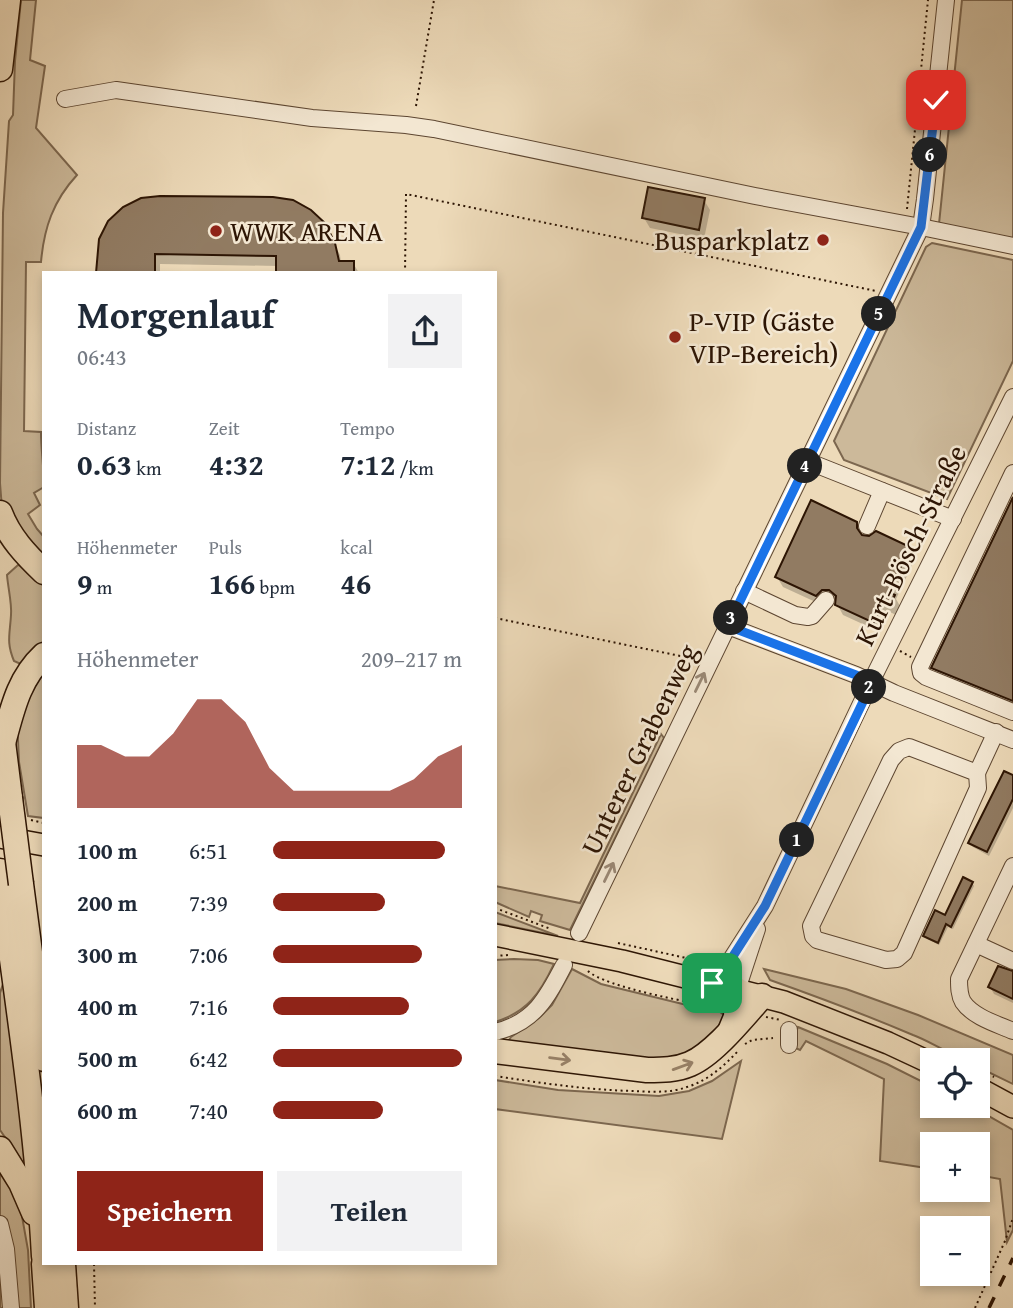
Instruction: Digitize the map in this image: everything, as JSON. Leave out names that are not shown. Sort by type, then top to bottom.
[{"type":"highway","points":[[0,69],[8,0]]},
{"type":"highway","points":[[0,513],[25,555],[42,570]]},
{"type":"highway","points":[[42,657],[29,670],[21,684],[1,732],[10,798],[7,878],[9,942],[25,1058],[42,1236]]},
{"type":"highway","points":[[7,878],[42,1049]]},
{"type":"highway","points":[[0,977],[9,942]]},
{"type":"highway","points":[[497,1051],[647,1070],[671,1070],[692,1064],[709,1052],[729,1003],[762,996]]},
{"type":"highway","points":[[0,1149],[21,1183],[42,1243]]},
{"type":"highway","points":[[44,1265],[47,1308]]},
{"type":"highway","points":[[63,1265],[66,1308]]},
{"type":"main road","points":[[0,837],[42,845]]},
{"type":"main road","points":[[497,935],[622,961],[729,1003],[762,996],[810,1012],[920,1058]]},
{"type":"main road","points":[[990,1094],[1013,1107]]},
{"type":"street","name":"Unterer Grabenweg","points":[[579,933],[888,293],[913,225],[946,0]]},
{"type":"street","points":[[65,99],[116,90],[312,118],[434,129],[1013,246]]},
{"type":"street","name":"Kurt-Bösch-Straße","points":[[729,1003],[765,906],[1013,397]]},
{"type":"street","points":[[807,461],[953,519]]},
{"type":"street","points":[[1013,472],[920,667],[921,673],[926,677],[1013,712]]},
{"type":"street","points":[[867,526],[882,491]]},
{"type":"street","points":[[744,591],[803,617],[812,616],[826,600]]},
{"type":"street","points":[[728,626],[1013,740]]},
{"type":"street","points":[[1013,700],[1013,712]]},
{"type":"street","points":[[978,773],[909,747],[899,751],[886,769],[812,921],[813,936],[824,943],[886,960],[902,956],[976,793],[978,773],[996,732]]},
{"type":"street","points":[[1013,866],[959,979],[959,994],[964,1003],[974,1012],[1013,1031]]},
{"type":"street","name":"Kurt-Bösch-Straße","points":[[729,1003],[728,964],[765,906]]},
{"type":"street","points":[[976,944],[1013,961]]},
{"type":"street","points":[[497,1030],[513,1026],[534,1012],[547,997],[564,965]]},
{"type":"street","points":[[0,1224],[6,1250],[11,1308]]},
{"type":"path","points":[[416,106],[434,0]]},
{"type":"path","points":[[913,225],[928,0]]},
{"type":"path","points":[[405,271],[406,194],[888,293]]},
{"type":"path","points":[[497,618],[709,664]]},
{"type":"path","points":[[29,820],[42,822]]},
{"type":"path","points":[[497,909],[555,930]]},
{"type":"path","points":[[614,942],[700,961],[712,959],[728,964]]},
{"type":"path","points":[[497,956],[513,954]]},
{"type":"path","points":[[585,968],[591,975],[609,983],[701,1005],[729,1003]]},
{"type":"path","points":[[975,1308],[1013,1218]]},
{"type":"path","points":[[94,1265],[95,1308]]},
{"type":"shaded area","points":[[21,0],[36,0],[30,60],[45,66],[36,128],[77,175],[51,216],[41,262],[26,262],[24,431],[41,432],[42,450],[42,488],[34,493],[40,505],[28,514],[42,535],[42,570],[3,522],[0,483],[3,213],[9,121],[13,115]]},
{"type":"shaded area","points":[[962,0],[1013,0],[1013,239],[939,224]]},
{"type":"shaded area","points":[[932,243],[1013,260],[1013,361],[947,499],[844,460],[834,441],[926,247]]},
{"type":"shaded area","points":[[18,565],[25,566],[42,580],[42,648],[23,665],[14,661],[9,643],[11,610],[7,575]]},
{"type":"shaded area","points":[[42,664],[42,818],[28,816],[19,762],[17,717]]},
{"type":"shaded area","points":[[661,734],[664,738],[570,930],[540,921],[542,915],[531,911],[529,917],[497,903],[497,886],[580,903]]},
{"type":"shaded area","points":[[497,913],[558,936],[497,923]]},
{"type":"shaded area","points":[[497,960],[538,960],[554,964],[531,1001],[516,1013],[497,1021]]},
{"type":"shaded area","points":[[572,969],[601,984],[719,1011],[725,1016],[721,1027],[708,1043],[665,1063],[510,1044],[511,1037],[539,1018],[552,1005]]},
{"type":"shaded area","points":[[764,969],[846,989],[918,1015],[1013,1055],[1013,1084],[990,1073],[990,1048],[941,1048],[878,1020],[770,980]]},
{"type":"shaded area","points":[[4,981],[27,1169],[0,1130],[0,993]]},
{"type":"shaded area","points":[[798,1027],[920,1080],[920,1118],[990,1117],[1013,1130],[1013,1230],[1007,1242],[1000,1179],[990,1177],[990,1132],[920,1132],[920,1167],[880,1161],[884,1079],[806,1041],[800,1050],[791,1046]]},
{"type":"shaded area","points":[[741,1061],[722,1139],[497,1109],[497,1080],[558,1090],[659,1096],[689,1091],[712,1081]]},
{"type":"shaded area","points":[[0,1161],[20,1205],[28,1250],[31,1308],[0,1308]]},
{"type":"building","points":[[648,187],[705,198],[699,230],[642,218]]},
{"type":"building","name":"WWK ARENA","points":[[273,197],[293,200],[311,210],[325,223],[335,243],[339,261],[354,261],[354,271],[276,271],[276,256],[155,254],[155,271],[96,271],[99,239],[108,221],[123,207],[141,198]]},
{"type":"building","points":[[1013,497],[1013,701],[931,668]]},
{"type":"building","points":[[811,500],[857,522],[857,528],[862,535],[869,536],[876,531],[910,547],[889,592],[895,595],[890,606],[884,603],[874,623],[835,605],[836,596],[829,590],[822,590],[816,596],[775,577]]},
{"type":"building","points":[[1004,771],[1013,775],[1013,799],[987,852],[968,843]]},
{"type":"building","points":[[963,877],[973,882],[951,927],[946,924],[938,943],[923,936],[935,910],[945,915]]},
{"type":"building","points":[[998,966],[1013,971],[1013,999],[988,987]]},
{"type":"railway","points":[[989,1308],[1013,1258]]},
{"type":"place","name":"WWK ARENA","points":[[216,231]]},
{"type":"place","name":"Busparkplatz","points":[[823,240]]},
{"type":"place","name":"P-VIP (Gäste VIP-Bereich)","points":[[675,337]]},
{"type":"route","points":[[712,983],[714,984],[728,964],[765,906],[872,683],[728,626],[921,227],[936,100]]}]
